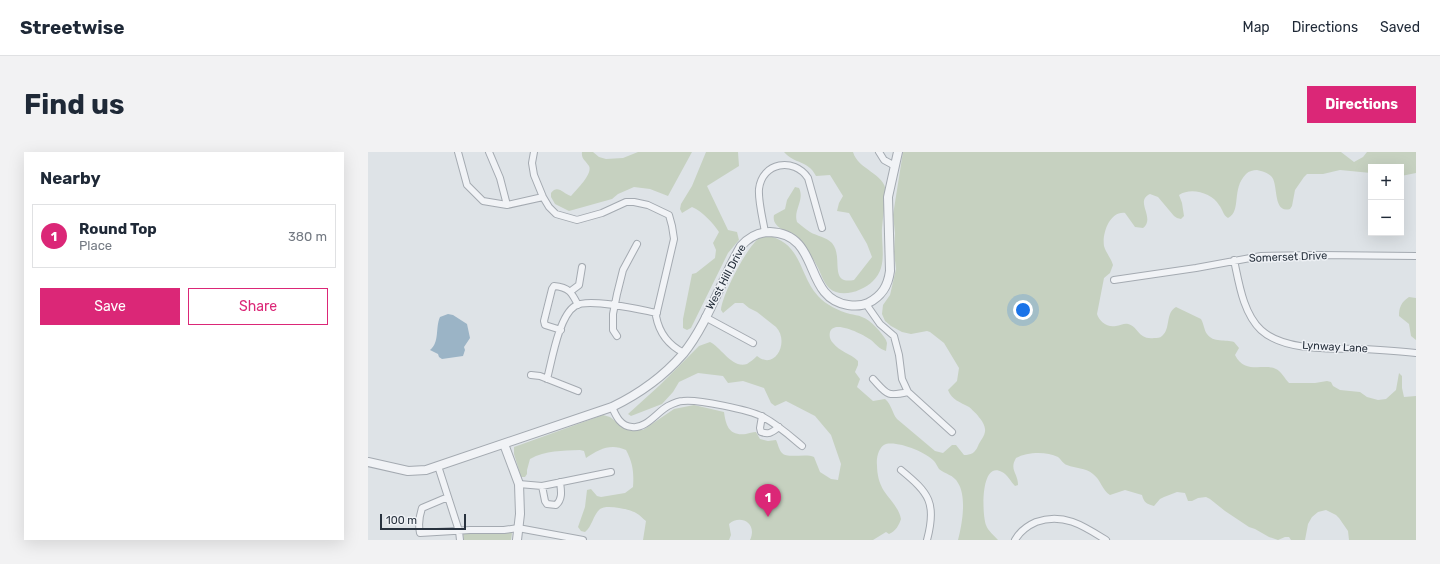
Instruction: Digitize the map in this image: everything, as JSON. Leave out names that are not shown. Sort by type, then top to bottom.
[{"type":"street","points":[[458,152],[467,185],[483,201],[507,205],[543,197]]},
{"type":"street","points":[[489,152],[500,178],[507,205]]},
{"type":"street","points":[[534,152],[532,162],[534,175],[543,197],[549,207],[556,214],[577,220],[602,213],[626,202],[634,202],[648,205],[669,215],[674,239],[657,313],[658,326],[674,348],[684,353]]},
{"type":"street","points":[[879,152],[884,160],[895,166]]},
{"type":"street","points":[[822,228],[808,178],[804,172],[792,165],[782,164],[766,172],[760,184],[759,191],[765,232],[785,235],[797,242],[806,255],[819,286],[834,301],[853,306],[866,304],[874,300],[884,290],[890,272],[888,197],[898,152]]},
{"type":"street","name":"West Hill Drive","points":[[368,462],[408,471],[426,470],[612,407],[643,390],[684,353],[705,317],[741,246],[750,237],[765,232]]},
{"type":"street","points":[[617,336],[612,330],[615,305],[623,270],[637,244]]},
{"type":"street","name":"Somerset Drive","points":[[1114,280],[1196,268],[1261,256],[1416,256]]},
{"type":"street","name":"Lynway Lane","points":[[1234,260],[1247,310],[1261,330],[1272,338],[1304,347],[1416,352]]},
{"type":"street","points":[[571,291],[579,285],[582,267]]},
{"type":"street","points":[[560,330],[545,325],[544,321],[554,286],[571,291],[578,305]]},
{"type":"street","points":[[547,379],[560,330],[567,314],[576,306],[593,303],[615,305],[657,313]]},
{"type":"street","points":[[866,304],[880,324],[894,336],[899,355],[902,378],[908,392],[952,432]]},
{"type":"street","points":[[705,317],[753,343]]},
{"type":"street","points":[[531,375],[578,390]]},
{"type":"street","points":[[873,378],[883,390],[891,394],[894,395],[908,392]]},
{"type":"street","points":[[612,407],[616,418],[627,426],[633,428],[647,422],[667,406],[682,400],[722,405],[762,416],[779,426],[802,446]]},
{"type":"street","points":[[762,416],[760,428],[761,432],[768,434],[772,433],[779,426]]},
{"type":"street","points":[[504,444],[519,484],[520,507],[517,540]]},
{"type":"street","points":[[438,466],[459,531],[460,540]]},
{"type":"street","points":[[901,470],[919,484],[926,494],[931,507],[927,540]]},
{"type":"street","points":[[519,484],[542,486],[611,472]]},
{"type":"street","points":[[542,486],[547,504],[556,505],[559,504],[561,495],[560,482]]},
{"type":"street","points":[[448,497],[422,508],[418,526],[420,533],[470,530],[504,530],[518,528],[583,540]]},
{"type":"street","points":[[1015,540],[1028,526],[1045,519],[1055,518],[1069,520],[1085,527],[1106,540]]},
{"type":"green space","points":[[582,152],[593,152],[599,157],[606,159],[623,158],[638,152],[692,152],[668,196],[650,189],[634,187],[618,194],[612,199],[569,211],[555,204],[551,197],[551,193],[558,189],[571,196],[583,182],[590,169],[583,158]]},
{"type":"green space","points":[[706,152],[738,152],[739,166],[707,186],[728,230],[737,232],[739,240],[728,253],[691,328],[687,330],[683,328],[683,319],[692,274],[696,273],[715,258],[716,250],[713,243],[719,232],[707,218],[696,209],[692,207],[682,213],[680,209],[681,204],[692,186]]},
{"type":"green space","points":[[784,152],[853,152],[860,163],[881,180],[886,192],[882,228],[883,256],[881,269],[869,285],[858,291],[846,293],[840,293],[829,288],[806,248],[794,236],[775,224],[774,215],[785,209],[787,200],[795,187],[799,188],[801,197],[796,213],[797,222],[810,232],[827,239],[832,243],[837,255],[838,269],[841,278],[846,280],[854,280],[872,257],[867,244],[849,213],[837,211],[843,196],[830,175],[816,176],[809,167],[792,159]]},
{"type":"green space","points":[[903,152],[1341,152],[1354,162],[1363,157],[1367,152],[1416,152],[1416,173],[1404,175],[1404,164],[1368,164],[1368,173],[1340,170],[1323,174],[1307,174],[1295,190],[1290,209],[1284,209],[1278,203],[1275,185],[1271,176],[1265,172],[1257,170],[1248,172],[1241,180],[1237,193],[1235,210],[1228,218],[1216,201],[1201,192],[1195,191],[1179,195],[1184,216],[1181,219],[1174,216],[1158,197],[1150,194],[1144,201],[1147,219],[1143,228],[1135,227],[1125,213],[1115,215],[1108,224],[1104,235],[1104,246],[1113,265],[1110,273],[1104,278],[1097,314],[1107,325],[1118,326],[1128,324],[1134,327],[1141,335],[1145,337],[1157,338],[1161,337],[1165,333],[1170,313],[1176,307],[1201,319],[1206,332],[1213,339],[1234,342],[1239,348],[1235,355],[1244,365],[1249,367],[1271,367],[1276,369],[1289,383],[1315,383],[1327,381],[1331,382],[1333,386],[1340,390],[1360,392],[1367,397],[1378,400],[1386,399],[1396,390],[1399,373],[1402,376],[1404,397],[1416,396],[1416,540],[1349,540],[1348,531],[1339,518],[1326,510],[1318,512],[1312,517],[1308,524],[1305,540],[1291,540],[1289,537],[1285,537],[1278,540],[1249,527],[1206,497],[1188,501],[1185,493],[1177,492],[1160,499],[1154,506],[1146,503],[1142,495],[1125,490],[1110,495],[1107,493],[1096,476],[1090,472],[1063,463],[1058,457],[1053,455],[1042,453],[1026,454],[1016,458],[1013,466],[1018,485],[1015,486],[1004,473],[995,470],[990,474],[986,481],[984,490],[984,511],[986,525],[998,540],[958,540],[961,527],[963,503],[961,489],[958,483],[952,476],[939,469],[934,461],[925,454],[912,448],[897,444],[886,444],[882,447],[878,456],[877,468],[882,488],[896,508],[901,519],[894,531],[889,534],[886,532],[873,540],[750,540],[752,529],[750,525],[743,520],[738,520],[729,524],[731,535],[729,540],[643,540],[646,521],[633,511],[612,507],[600,509],[587,530],[585,532],[581,531],[578,527],[585,507],[587,490],[591,489],[597,496],[601,497],[625,493],[633,487],[632,464],[626,450],[621,448],[605,448],[586,458],[584,451],[580,450],[542,454],[530,459],[527,474],[525,477],[521,477],[514,454],[514,447],[603,415],[610,417],[626,429],[643,430],[674,409],[694,405],[724,412],[727,426],[732,432],[746,434],[756,432],[760,439],[768,441],[776,440],[784,455],[814,457],[820,472],[831,479],[838,480],[841,464],[831,435],[815,416],[786,401],[775,406],[771,403],[764,388],[743,381],[728,383],[723,376],[698,373],[679,382],[673,392],[662,404],[631,416],[628,414],[699,346],[710,342],[732,361],[742,365],[747,364],[757,356],[764,360],[770,360],[775,357],[781,347],[780,333],[776,327],[743,303],[735,303],[723,313],[721,310],[722,303],[730,284],[747,252],[759,238],[766,235],[778,239],[787,245],[793,252],[812,287],[821,299],[837,309],[869,321],[876,327],[886,340],[886,351],[879,348],[871,340],[849,329],[837,327],[833,328],[830,332],[830,339],[832,342],[842,351],[858,361],[855,372],[860,379],[857,387],[873,401],[885,399],[897,419],[935,451],[943,453],[952,445],[956,445],[964,455],[974,452],[984,436],[985,426],[974,411],[954,398],[948,390],[957,381],[959,368],[944,343],[927,331],[911,334],[902,332],[885,321],[882,314],[883,305],[890,295],[896,269],[893,215]]},
{"type":"green space","points":[[1409,297],[1416,298],[1416,340],[1411,336],[1409,324],[1399,316],[1401,305]]},
{"type":"green space","points":[[463,533],[512,533],[511,540],[464,540]]},
{"type":"water","points":[[448,314],[453,315],[467,324],[470,338],[464,347],[465,350],[463,356],[442,359],[438,354],[430,350],[435,343],[440,317]]},
{"type":"place","name":"Round Top","points":[[768,517]]}]
